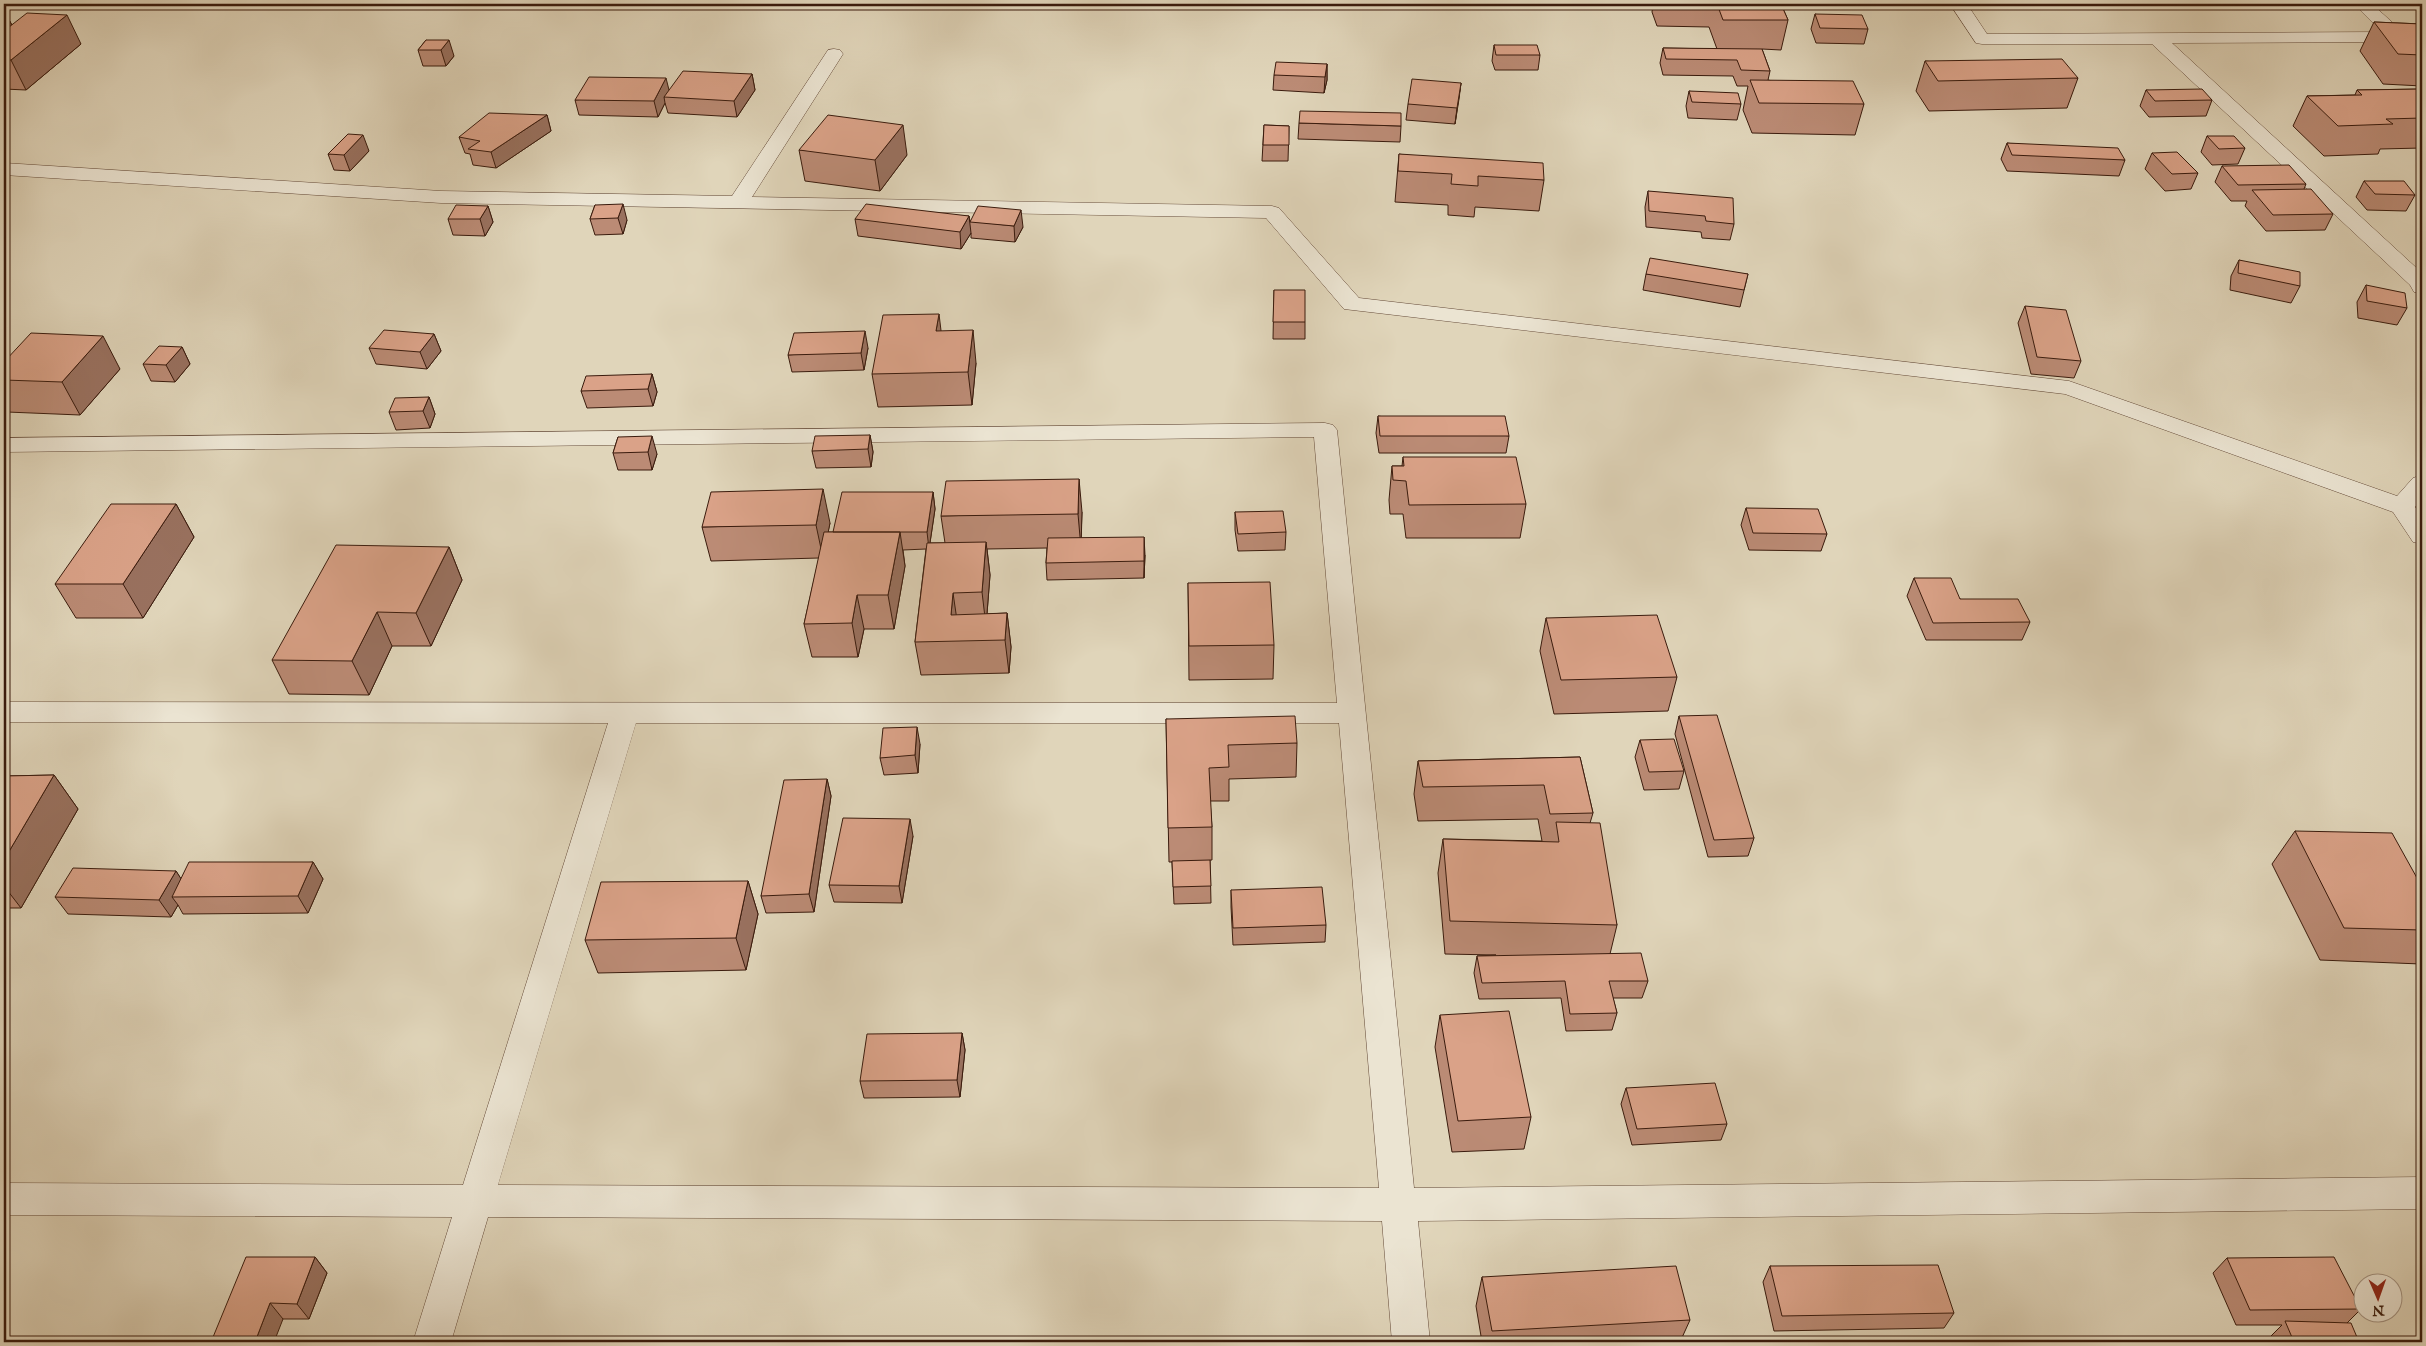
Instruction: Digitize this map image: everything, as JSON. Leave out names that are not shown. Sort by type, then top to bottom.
[{"type":"street","points":[[1959,4],[1982,39],[2422,37]]},
{"type":"street","points":[[2362,4],[2398,37]]},
{"type":"street","points":[[2156,38],[2420,282],[2422,288]]},
{"type":"street","points":[[738,202],[834,54]]},
{"type":"street","points":[[4,169],[440,198],[1272,212],[1352,304],[2069,388],[2402,506],[2422,536]]},
{"type":"street","points":[[4,445],[1325,430],[1411,1342]]},
{"type":"street","points":[[2402,506],[2422,483]]},
{"type":"street","points":[[4,712],[1351,713]]},
{"type":"street","points":[[432,1342],[625,713]]},
{"type":"street","points":[[4,1199],[1398,1204],[2422,1193]]},
{"type":"building","points":[[1717,4],[1781,4],[1788,20],[1723,20]]},
{"type":"building","points":[[27,13],[67,15],[11,60],[4,60],[4,31]]},
{"type":"building","points":[[1815,14],[1862,15],[1868,29],[1820,28]]},
{"type":"building","points":[[2374,22],[2422,24],[2422,55],[2398,54]]},
{"type":"building","points":[[426,40],[449,40],[441,50],[418,50]]},
{"type":"building","points":[[1494,45],[1537,45],[1540,55],[1496,55]]},
{"type":"building","points":[[1663,48],[1762,49],[1770,71],[1741,70],[1737,60],[1666,59]]},
{"type":"building","points":[[2062,59],[2078,78],[1938,81],[1925,61]]},
{"type":"building","points":[[1276,62],[1327,64],[1325,77],[1274,75]]},
{"type":"building","points":[[683,71],[752,74],[734,101],[664,97]]},
{"type":"building","points":[[589,77],[666,78],[654,101],[575,100]]},
{"type":"building","points":[[1412,79],[1461,83],[1457,108],[1408,104]]},
{"type":"building","points":[[1750,80],[1853,81],[1864,104],[1759,103]]},
{"type":"building","points":[[2202,89],[2212,100],[2155,101],[2146,90]]},
{"type":"building","points":[[2422,89],[2422,118],[2386,119],[2393,124],[2338,126],[2307,96],[2362,95],[2357,90]]},
{"type":"building","points":[[1689,91],[1738,93],[1741,104],[1692,102]]},
{"type":"building","points":[[1300,111],[1401,113],[1401,126],[1299,123]]},
{"type":"building","points":[[489,113],[547,115],[491,152],[468,149],[480,141],[459,137]]},
{"type":"building","points":[[828,115],[903,125],[875,160],[799,150]]},
{"type":"building","points":[[1264,125],[1289,126],[1289,145],[1263,145]]},
{"type":"building","points":[[348,134],[363,135],[344,155],[328,154]]},
{"type":"building","points":[[2207,136],[2234,136],[2245,148],[2219,149]]},
{"type":"building","points":[[2007,143],[2118,148],[2125,160],[2012,155]]},
{"type":"building","points":[[2177,152],[2198,173],[2172,174],[2152,153]]},
{"type":"building","points":[[1399,154],[1543,163],[1544,180],[1478,176],[1478,186],[1451,184],[1452,174],[1398,171]]},
{"type":"building","points":[[2289,165],[2306,184],[2238,185],[2222,166]]},
{"type":"building","points":[[2364,181],[2404,181],[2415,195],[2375,194]]},
{"type":"building","points":[[2311,189],[2333,214],[2273,215],[2252,190]]},
{"type":"building","points":[[1648,191],[1733,198],[1734,224],[1706,221],[1705,216],[1649,211]]},
{"type":"building","points":[[623,204],[618,218],[590,219],[595,205]]},
{"type":"building","points":[[866,204],[969,216],[960,232],[855,219]]},
{"type":"building","points":[[456,205],[488,206],[480,219],[448,219]]},
{"type":"building","points":[[978,206],[1021,210],[1014,226],[970,222]]},
{"type":"building","points":[[1650,258],[1748,274],[1744,290],[1646,274]]},
{"type":"building","points":[[2239,260],[2300,272],[2300,286],[2238,273]]},
{"type":"building","points":[[2366,285],[2405,293],[2407,308],[2367,301]]},
{"type":"building","points":[[1274,290],[1305,290],[1305,322],[1273,322]]},
{"type":"building","points":[[2025,306],[2066,310],[2081,361],[2037,357]]},
{"type":"building","points":[[939,314],[936,331],[973,330],[968,372],[872,374],[883,315]]},
{"type":"building","points":[[384,330],[434,334],[420,352],[369,348]]},
{"type":"building","points":[[865,331],[861,353],[788,355],[794,333]]},
{"type":"building","points":[[31,333],[103,336],[62,382],[4,380],[4,362]]},
{"type":"building","points":[[159,346],[182,347],[166,365],[143,364]]},
{"type":"building","points":[[652,374],[648,389],[581,391],[586,376]]},
{"type":"building","points":[[429,397],[423,411],[389,412],[395,398]]},
{"type":"building","points":[[1378,416],[1505,416],[1509,436],[1380,436]]},
{"type":"building","points":[[870,435],[868,449],[812,451],[815,436]]},
{"type":"building","points":[[652,436],[648,452],[613,453],[618,437]]},
{"type":"building","points":[[1403,457],[1516,457],[1526,504],[1409,505],[1406,481],[1393,480],[1392,466],[1404,466]]},
{"type":"building","points":[[1079,479],[1078,514],[941,516],[946,481]]},
{"type":"building","points":[[823,489],[816,525],[702,527],[711,492]]},
{"type":"building","points":[[842,492],[933,492],[927,532],[833,532]]},
{"type":"building","points":[[111,504],[176,504],[123,584],[55,584]]},
{"type":"building","points":[[1746,508],[1818,509],[1827,534],[1753,533]]},
{"type":"building","points":[[1283,511],[1286,532],[1238,534],[1235,512]]},
{"type":"building","points":[[824,532],[900,532],[888,595],[857,595],[852,623],[804,624]]},
{"type":"building","points":[[1144,537],[1144,561],[1046,563],[1048,538]]},
{"type":"building","points":[[986,542],[982,592],[953,593],[951,615],[1007,613],[1005,640],[915,642],[927,543]]},
{"type":"building","points":[[336,545],[449,547],[416,613],[377,612],[352,661],[272,660]]},
{"type":"building","points":[[1914,578],[1951,578],[1960,599],[2018,599],[2030,622],[1933,623]]},
{"type":"building","points":[[1270,582],[1274,645],[1189,646],[1188,583]]},
{"type":"building","points":[[1657,615],[1677,677],[1561,680],[1546,618]]},
{"type":"building","points":[[1717,715],[1754,838],[1714,840],[1679,716]]},
{"type":"building","points":[[1295,716],[1297,743],[1228,745],[1229,767],[1209,768],[1212,827],[1168,828],[1166,719]]},
{"type":"building","points":[[917,727],[915,755],[880,758],[883,728]]},
{"type":"building","points":[[1674,739],[1684,771],[1649,772],[1640,740]]},
{"type":"building","points":[[1580,757],[1593,813],[1550,814],[1544,785],[1423,787],[1418,761]]},
{"type":"building","points":[[54,775],[4,860],[4,776]]},
{"type":"building","points":[[827,779],[809,894],[761,896],[784,780]]},
{"type":"building","points":[[843,818],[910,819],[899,886],[829,885]]},
{"type":"building","points":[[1556,822],[1600,823],[1617,925],[1450,921],[1443,839],[1559,842]]},
{"type":"building","points":[[2295,831],[2392,833],[2422,887],[2422,930],[2344,928]]},
{"type":"building","points":[[1210,860],[1211,886],[1173,887],[1172,861]]},
{"type":"building","points":[[189,862],[313,862],[298,896],[172,897]]},
{"type":"building","points":[[73,868],[176,871],[159,900],[55,897]]},
{"type":"building","points":[[748,881],[736,938],[585,940],[601,882]]},
{"type":"building","points":[[1322,887],[1326,925],[1233,928],[1231,890]]},
{"type":"building","points":[[1641,953],[1648,981],[1609,981],[1617,1013],[1570,1014],[1565,981],[1482,983],[1477,956]]},
{"type":"building","points":[[1509,1011],[1531,1117],[1458,1121],[1440,1015]]},
{"type":"building","points":[[962,1033],[957,1080],[860,1081],[867,1034]]},
{"type":"building","points":[[1715,1083],[1727,1124],[1637,1129],[1626,1088]]},
{"type":"building","points":[[246,1257],[315,1257],[297,1304],[270,1303],[255,1342],[211,1342]]},
{"type":"building","points":[[2334,1257],[2354,1296],[2354,1309],[2250,1310],[2227,1258]]},
{"type":"building","points":[[1938,1265],[1954,1313],[1782,1316],[1770,1266]]},
{"type":"building","points":[[1676,1266],[1690,1320],[1492,1331],[1482,1277]]},
{"type":"building","points":[[2285,1321],[2351,1323],[2359,1342],[2294,1342]]},
{"type":"building","points":[[2400,1339],[2422,1340],[2422,1342],[2402,1342]]}]
